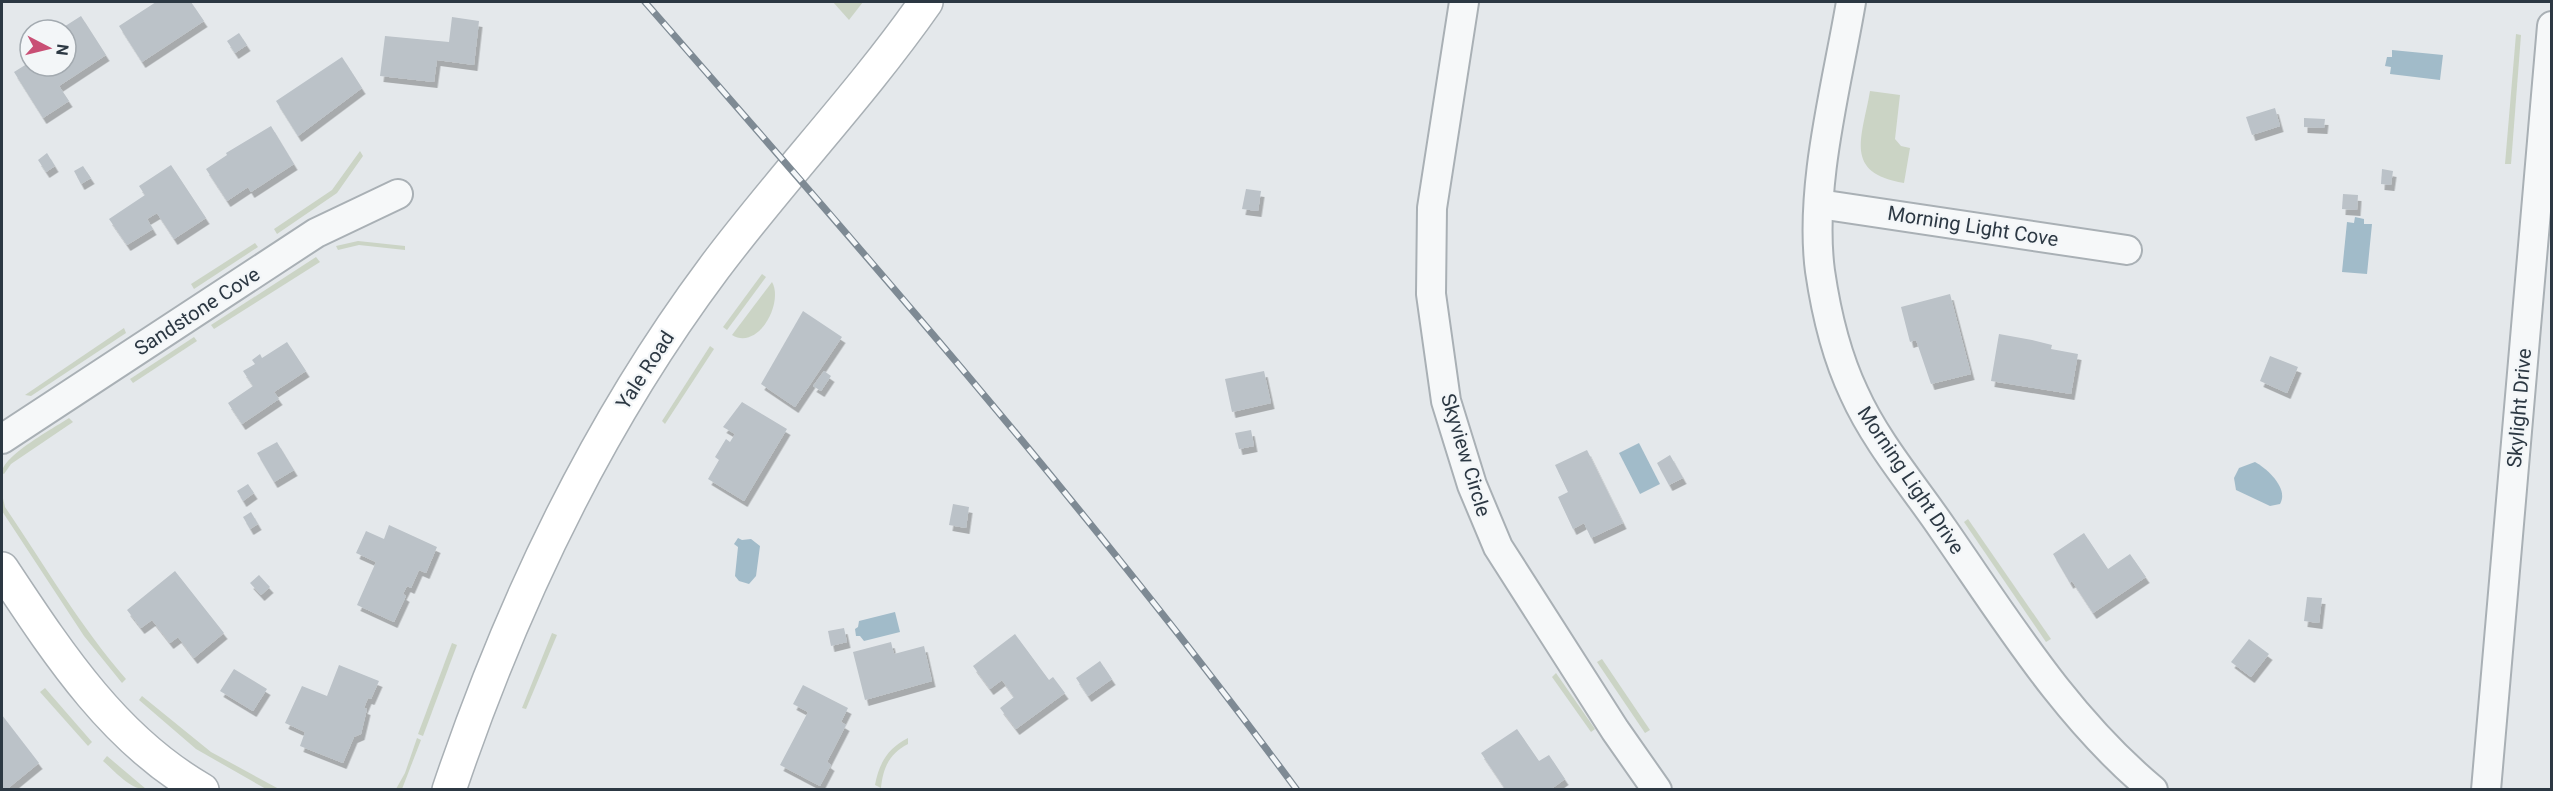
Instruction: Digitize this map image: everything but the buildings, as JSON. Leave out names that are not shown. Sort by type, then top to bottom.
[{"type":"main road","name":"Yale Road","points":[[449,789],[478,704],[518,606],[542,554],[615,417],[658,348],[712,270],[867,79],[926,2]]},
{"type":"main road","points":[[2,569],[64,661],[109,716],[169,768],[202,789]]},
{"type":"street","name":"Skyview Circle","points":[[1464,2],[1432,208],[1431,294],[1446,402],[1472,486],[1498,547],[1615,730],[1657,789]]},
{"type":"street","name":"Morning Light Drive","points":[[1851,2],[1819,204],[1818,250],[1828,313],[1844,368],[1868,419],[2038,665],[2092,732],[2153,789]]},
{"type":"street","name":"Skylight Drive","points":[[2486,789],[2552,26]]},
{"type":"street","name":"Sandstone Cove","points":[[2,439],[316,233],[398,194]]},
{"type":"street","name":"Morning Light Cove","points":[[1819,204],[2127,250]]},
{"type":"green space","points":[[833,2],[863,2],[849,20]]},
{"type":"green space","points":[[2516,34],[2521,35],[2511,164],[2505,164]]},
{"type":"green space","points":[[1870,91],[1900,95],[1895,139],[1901,146],[1910,148],[1904,183],[1885,178],[1872,171],[1864,162],[1861,138]]},
{"type":"green space","points":[[360,151],[363,156],[337,193],[277,234],[274,229],[332,190]]},
{"type":"green space","points":[[358,241],[405,246],[405,250],[359,245],[338,250],[336,246]]},
{"type":"green space","points":[[255,243],[258,247],[194,289],[191,284]]},
{"type":"green space","points":[[316,257],[320,262],[214,329],[211,325]]},
{"type":"green space","points":[[762,274],[766,277],[727,330],[723,327]]},
{"type":"green space","points":[[772,282],[775,291],[774,301],[766,322],[759,331],[751,336],[742,338],[732,335]]},
{"type":"green space","points":[[124,328],[126,333],[31,396],[25,395]]},
{"type":"green space","points":[[194,337],[197,341],[133,383],[130,379]]},
{"type":"green space","points":[[710,346],[714,349],[665,424],[662,421]]},
{"type":"green space","points":[[69,418],[73,422],[11,464],[4,474],[2,473],[4,466],[19,451]]},
{"type":"green space","points":[[2,494],[5,507],[63,595],[93,638],[126,679],[122,683],[84,636],[2,511]]},
{"type":"green space","points":[[1968,519],[2051,639],[2046,642],[1964,522]]},
{"type":"green space","points":[[552,633],[557,635],[526,709],[522,708]]},
{"type":"green space","points":[[452,643],[457,645],[423,736],[418,734]]},
{"type":"green space","points":[[1602,659],[1650,730],[1645,733],[1597,662]]},
{"type":"green space","points":[[1556,673],[1595,729],[1591,732],[1552,677]]},
{"type":"green space","points":[[45,688],[92,742],[88,746],[40,692]]},
{"type":"green space","points":[[142,696],[211,752],[279,789],[266,789],[196,749],[139,700]]},
{"type":"green space","points":[[417,738],[421,740],[402,789],[396,789],[405,773]]},
{"type":"green space","points":[[908,738],[908,744],[896,752],[888,762],[881,788],[875,785],[879,770],[890,751]]},
{"type":"green space","points":[[107,756],[146,789],[134,786],[123,779],[103,761]]},
{"type":"water","points":[[2392,50],[2443,55],[2440,80],[2390,74],[2391,67],[2385,66],[2387,57],[2392,57]]},
{"type":"water","points":[[2355,217],[2364,219],[2364,224],[2372,224],[2367,274],[2342,272],[2347,222],[2354,223]]},
{"type":"water","points":[[1639,443],[1660,484],[1640,494],[1619,453]]},
{"type":"water","points":[[2255,462],[2266,469],[2276,480],[2282,492],[2280,504],[2270,506],[2236,490],[2234,478],[2239,468]]},
{"type":"water","points":[[738,538],[751,539],[760,546],[756,576],[749,584],[739,581],[735,576],[738,547],[734,544]]},
{"type":"water","points":[[895,612],[900,632],[864,641],[860,636],[856,636],[855,629],[859,621]]},
{"type":"railway","points":[[645,2],[813,194],[1061,487],[1220,688],[1297,790]]}]
